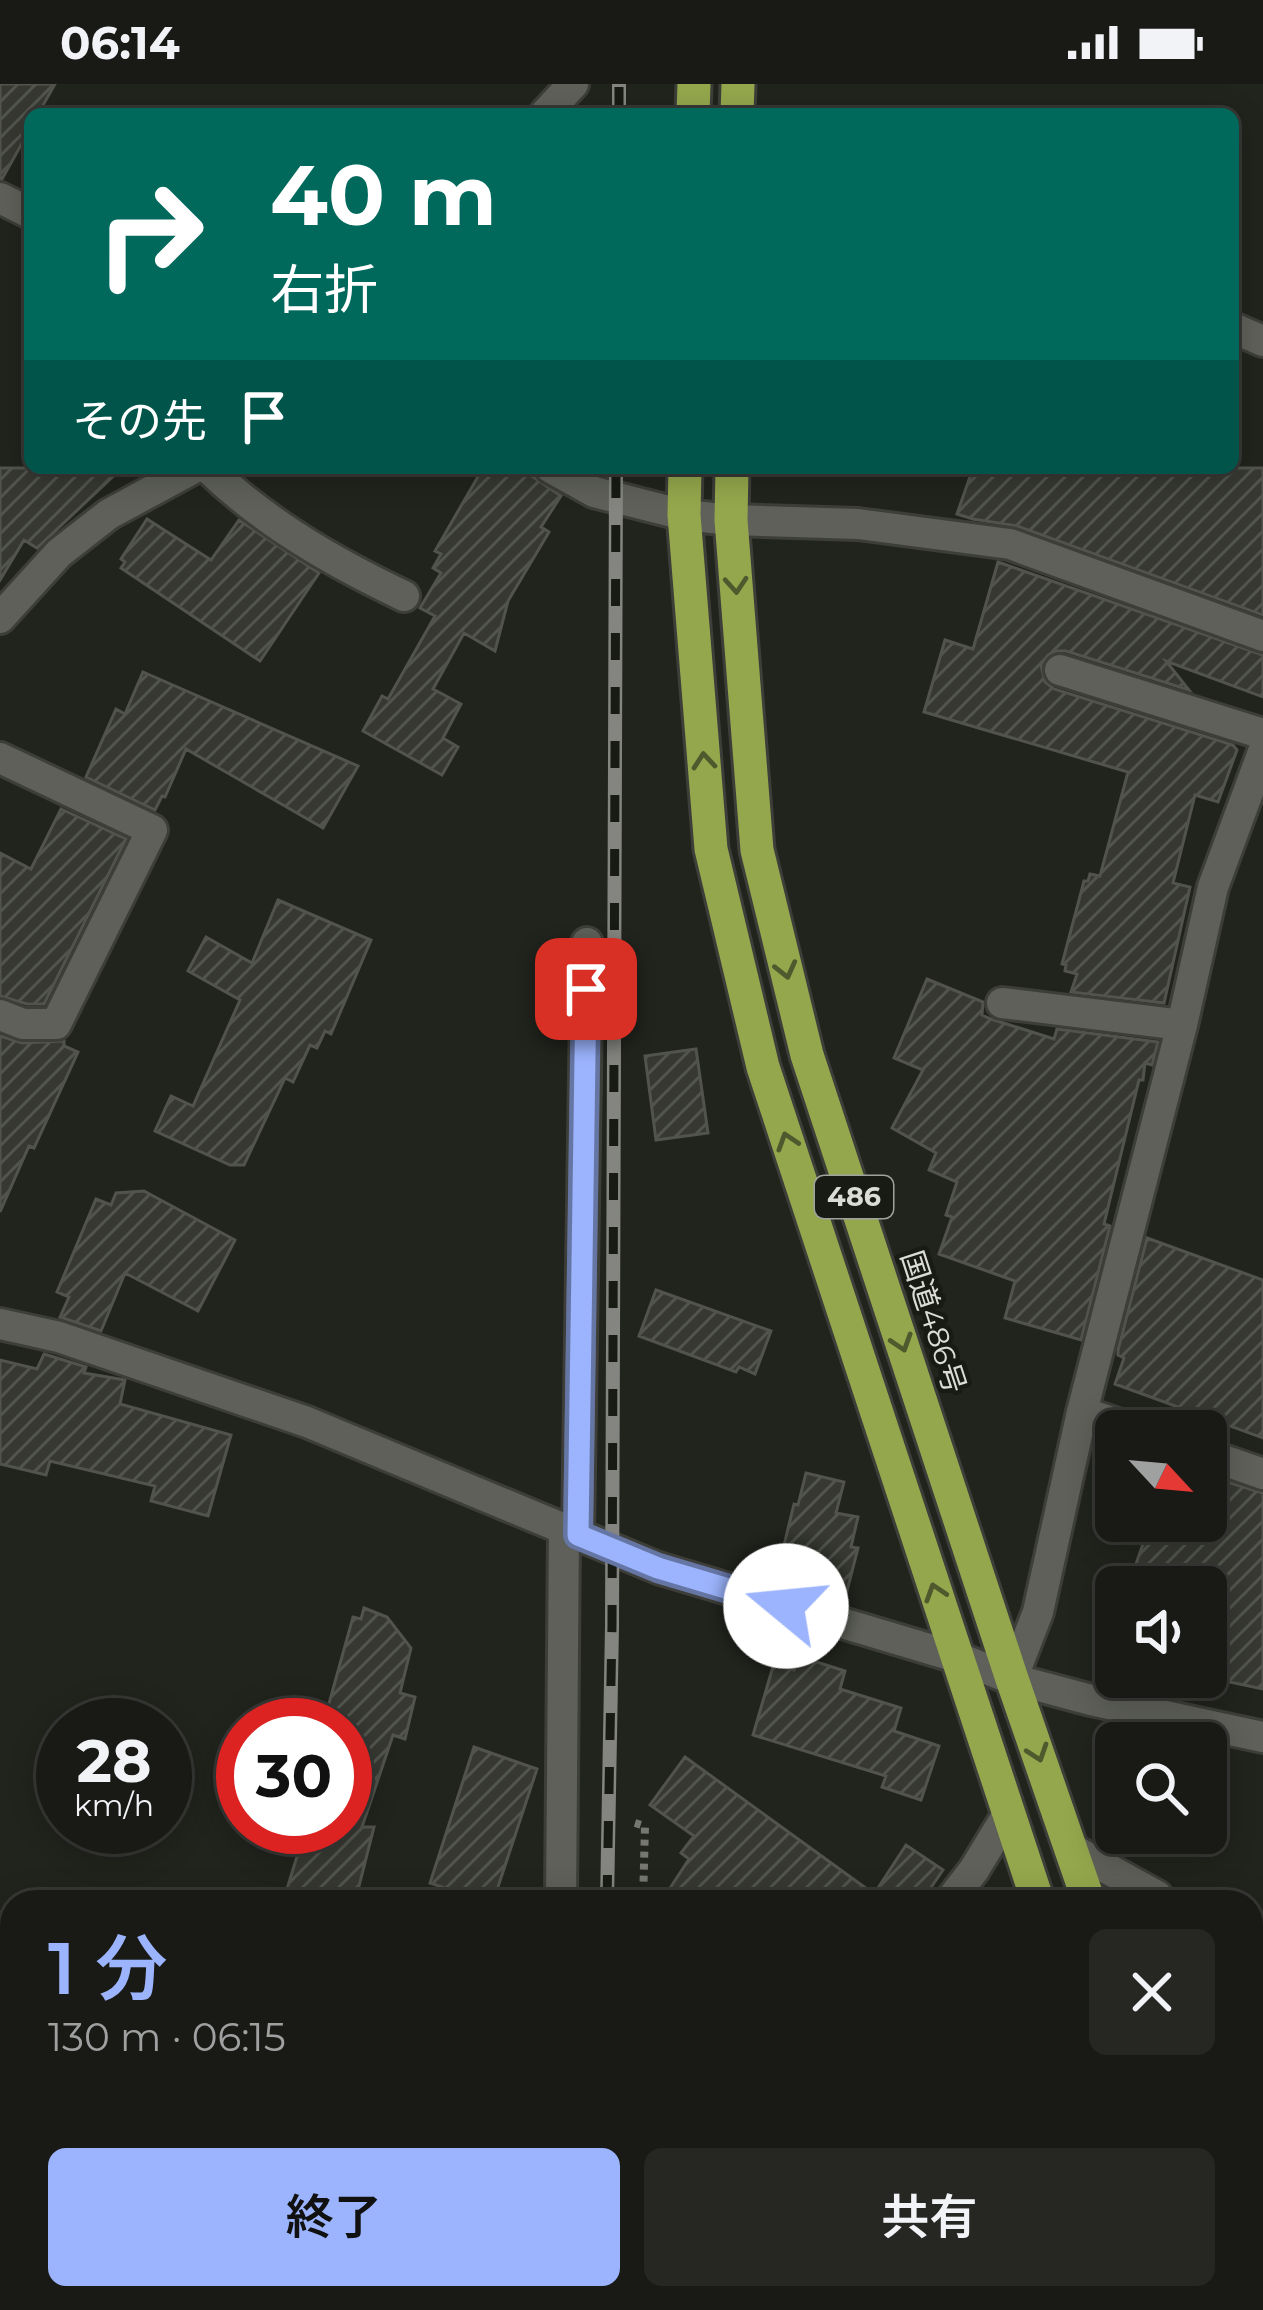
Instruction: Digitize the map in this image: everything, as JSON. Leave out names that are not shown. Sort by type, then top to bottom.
[{"type":"highway","name":"486","points":[[686,474],[685,515],[711,849],[763,1067],[1033,1890]]},
{"type":"highway","name":"国道486号","points":[[732,474],[731,520],[757,850],[807,1055],[1085,1890]]},
{"type":"street","points":[[551,108],[573,84]]},
{"type":"street","points":[[0,618],[59,553],[110,514],[183,474]]},
{"type":"street","points":[[214,474],[244,502],[344,567],[404,596]]},
{"type":"street","points":[[562,474],[594,492],[685,515],[858,524],[1010,544],[1263,636]]},
{"type":"street","points":[[1060,670],[1263,734]]},
{"type":"street","points":[[1012,1679],[1038,1612],[1082,1412],[1213,887],[1263,752]]},
{"type":"street","points":[[0,758],[152,830],[56,1024],[23,1024],[0,1015]]},
{"type":"street","points":[[561,1890],[586,943]]},
{"type":"street","points":[[1002,1003],[1182,1025]]},
{"type":"street","points":[[0,1324],[58,1337],[307,1422],[658,1568],[956,1657],[1012,1679],[1263,1737]]},
{"type":"street","points":[[1082,1412],[1095,1416]]},
{"type":"street","points":[[1227,1461],[1263,1474]]},
{"type":"street","points":[[958,1890],[1009,1814]]},
{"type":"street","points":[[1070,1848],[1146,1890]]},
{"type":"street","points":[[974,1870],[980,1890]]},
{"type":"path","points":[[635,1823],[645,1826],[643,1890]]},
{"type":"building","points":[[0,84],[55,84],[41,108],[24,108],[24,140],[0,179]]},
{"type":"building","points":[[0,468],[24,468],[24,474],[116,474],[37,548],[24,540],[0,580]]},
{"type":"building","points":[[1239,468],[1263,468],[1263,615],[1017,526],[957,514],[971,474],[1239,474]]},
{"type":"building","points":[[480,474],[529,474],[561,496],[541,527],[549,532],[508,601],[495,651],[464,633],[433,689],[461,704],[443,738],[458,747],[442,775],[363,731],[382,696],[388,699],[435,616],[420,608],[441,573],[433,568],[441,554],[435,551]]},
{"type":"building","points":[[147,519],[211,560],[239,520],[319,573],[260,661],[121,568],[125,562],[121,559]]},
{"type":"building","points":[[998,562],[1263,655],[1263,697],[1166,661],[1189,690],[1066,651],[1048,655],[1041,665],[1045,682],[1054,689],[1237,750],[1218,802],[1195,795],[1173,883],[1190,887],[1164,1003],[1071,992],[1077,974],[1065,971],[1062,964],[1084,881],[1090,874],[1100,876],[1128,772],[924,712],[945,640],[973,649]]},
{"type":"building","points":[[143,672],[358,766],[323,828],[186,749],[155,810],[86,777],[116,709],[125,714]]},
{"type":"building","points":[[61,809],[126,839],[44,1004],[27,1004],[0,996],[0,853],[31,869]]},
{"type":"building","points":[[278,900],[371,940],[331,1034],[325,1031],[317,1048],[310,1045],[293,1082],[285,1078],[244,1165],[230,1165],[155,1131],[171,1096],[193,1106],[240,1000],[188,971],[206,937],[252,963]]},
{"type":"building","points":[[927,979],[983,1002],[982,1015],[1054,1039],[1057,1029],[1158,1042],[1152,1065],[1145,1063],[1143,1080],[1139,1080],[1081,1340],[1005,1318],[1015,1281],[939,1254],[952,1217],[946,1215],[957,1182],[929,1170],[936,1153],[892,1128],[923,1070],[894,1058]]},
{"type":"building","points":[[0,1036],[22,1043],[64,1041],[64,1046],[78,1052],[0,1212]]},
{"type":"building","points":[[696,1049],[708,1133],[656,1140],[645,1056]]},
{"type":"building","points":[[144,1191],[235,1240],[198,1311],[125,1273],[101,1331],[60,1317],[69,1297],[57,1292],[96,1199],[111,1205],[116,1193]]},
{"type":"building","points":[[1147,1238],[1263,1280],[1263,1438],[1227,1425],[1227,1410],[1186,1410],[1115,1384],[1124,1358],[1118,1350]]},
{"type":"building","points":[[656,1290],[771,1331],[755,1374],[739,1367],[736,1372],[639,1336]]},
{"type":"building","points":[[44,1354],[86,1367],[84,1373],[125,1380],[120,1404],[231,1435],[208,1516],[151,1501],[155,1486],[50,1461],[46,1475],[0,1464],[0,1360],[37,1369]]},
{"type":"building","points":[[806,1473],[844,1482],[836,1513],[858,1517],[851,1547],[858,1548],[847,1591],[777,1574]]},
{"type":"building","points":[[1227,1482],[1263,1493],[1263,1689],[1227,1681],[1227,1566],[1136,1564],[1144,1542],[1227,1542]]},
{"type":"building","points":[[364,1608],[387,1617],[411,1648],[400,1693],[415,1697],[405,1739],[393,1735],[372,1797],[372,1698],[330,1698],[353,1617],[361,1619]]},
{"type":"building","points":[[798,1656],[845,1671],[840,1689],[901,1708],[894,1731],[939,1746],[921,1800],[882,1787],[886,1776],[753,1735],[774,1663],[794,1670]]},
{"type":"building","points":[[474,1747],[537,1769],[497,1890],[451,1890],[430,1883]]},
{"type":"building","points":[[685,1757],[868,1890],[669,1890],[689,1859],[681,1853],[694,1836],[650,1805]]},
{"type":"building","points":[[906,1845],[943,1870],[929,1890],[877,1890]]},
{"type":"building","points":[[298,1854],[367,1854],[358,1890],[287,1890]]},
{"type":"railway","points":[[619,84],[619,108]]},
{"type":"railway","points":[[607,1890],[616,474]]},
{"type":"route","points":[[586,989],[578,1535],[658,1568],[786,1606]]}]
